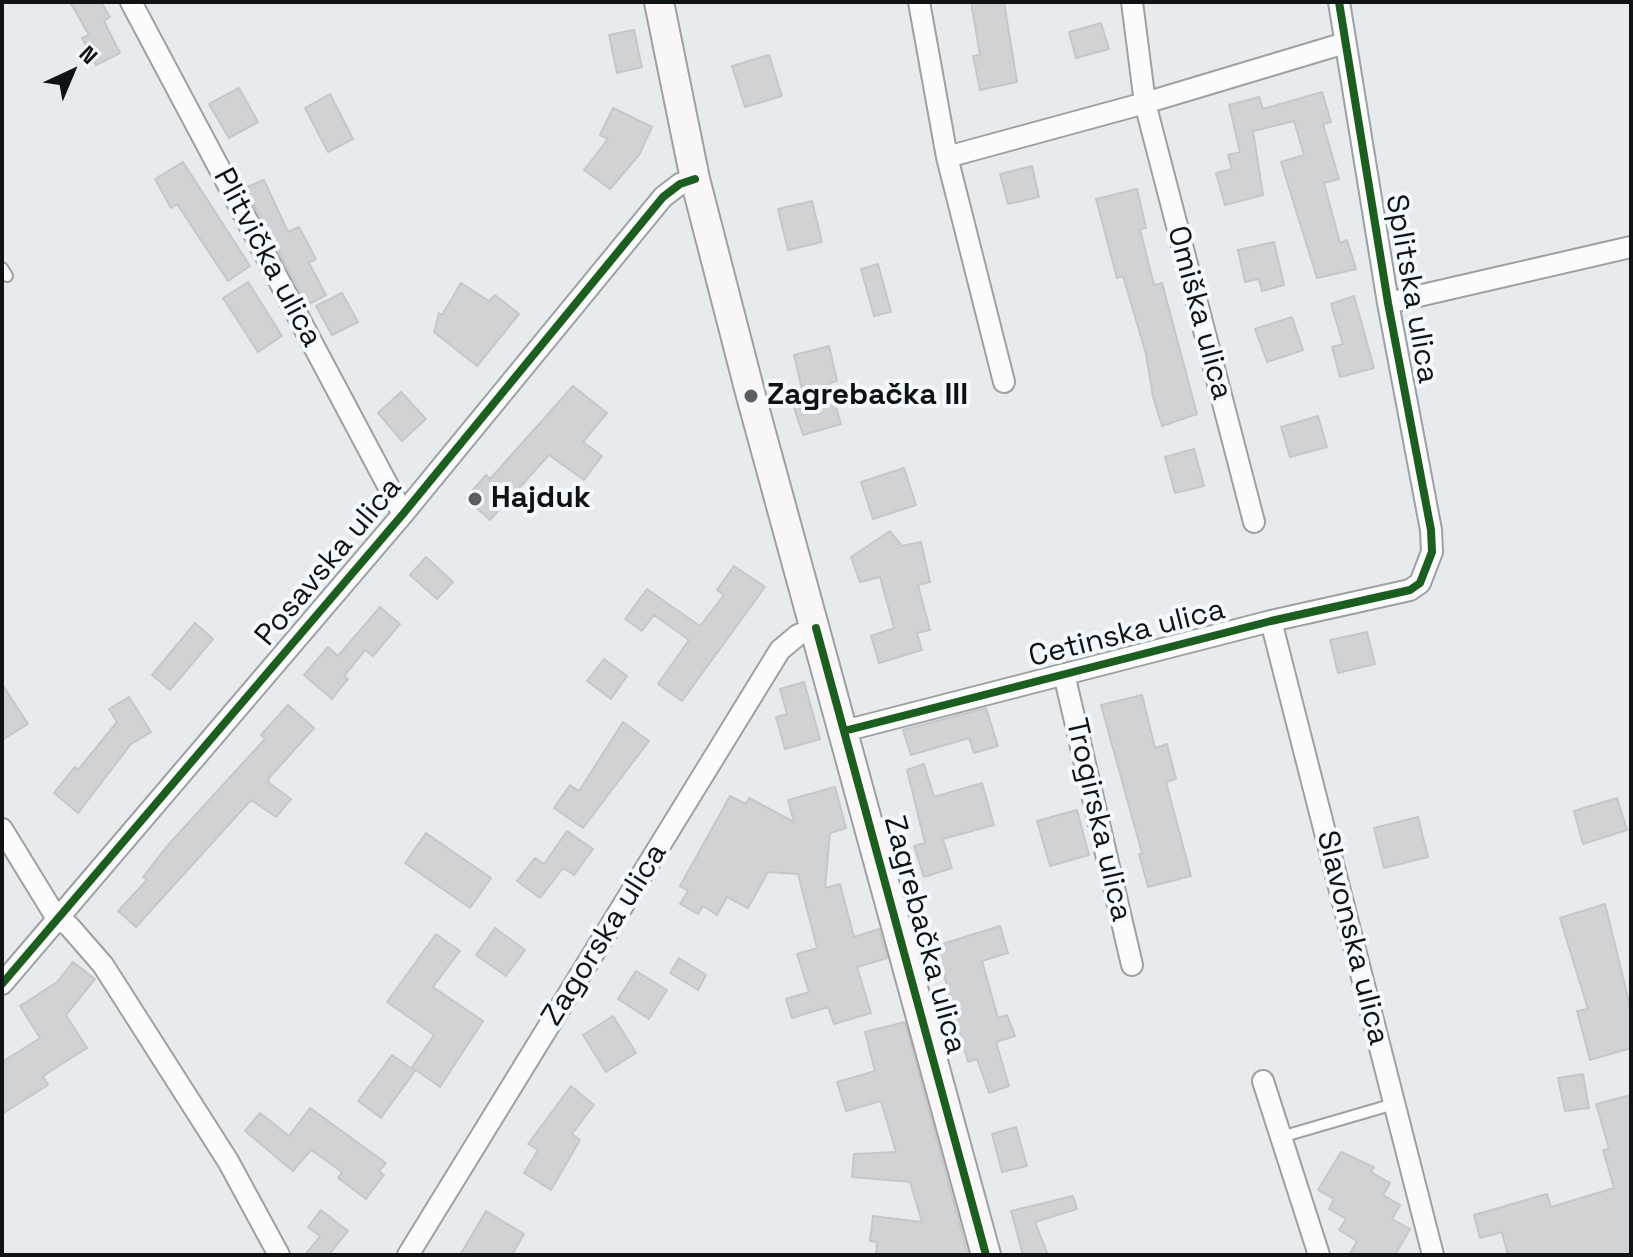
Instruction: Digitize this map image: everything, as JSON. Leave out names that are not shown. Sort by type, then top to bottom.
[{"type":"main road","name":"Zagrebačka ulica","points":[[659,2],[695,179],[986,1255]]},
{"type":"street","name":"Plitvička ulica","points":[[131,2],[403,514]]},
{"type":"street","points":[[919,2],[947,157],[1004,382]]},
{"type":"street","name":"Omiška ulica","points":[[1132,2],[1145,103],[1254,522]]},
{"type":"street","name":"Splitska ulica","points":[[1339,2],[1388,303],[1431,530],[1432,552],[1420,583]]},
{"type":"street","points":[[947,157],[1145,103],[1345,43]]},
{"type":"street","name":"Posavska ulica","points":[[2,984],[56,917],[403,514],[663,197],[680,184],[695,179]]},
{"type":"street","points":[[1388,303],[1631,247]]},
{"type":"street","name":"Cetinska ulica","points":[[844,731],[1271,621],[1410,590],[1420,583]]},
{"type":"street","name":"Slavonska ulica","points":[[1271,621],[1433,1255]]},
{"type":"street","name":"Zagorska ulica","points":[[408,1255],[780,650],[798,635],[816,628]]},
{"type":"street","name":"Trogirska ulica","points":[[1064,674],[1132,965]]},
{"type":"street","points":[[2,829],[56,917],[69,926],[103,965],[228,1161],[279,1255]]},
{"type":"street","points":[[1263,1081],[1319,1255]]},
{"type":"lane","points":[[1281,1137],[1395,1104]]},
{"type":"building","points":[[70,2],[101,2],[110,17],[104,21],[120,53],[96,65],[82,38],[89,35]]},
{"type":"building","points":[[971,2],[1004,2],[1017,82],[980,90],[973,56],[980,55]]},
{"type":"building","points":[[1101,23],[1109,49],[1076,58],[1069,32]]},
{"type":"building","points":[[634,30],[642,67],[617,73],[609,35]]},
{"type":"building","points":[[769,55],[782,96],[745,107],[732,66]]},
{"type":"building","points":[[239,88],[258,122],[229,138],[209,104]]},
{"type":"building","points":[[1322,92],[1331,122],[1323,124],[1339,179],[1324,183],[1340,243],[1347,240],[1356,269],[1317,278],[1281,162],[1304,155],[1294,121],[1253,131],[1263,195],[1225,205],[1216,173],[1232,169],[1228,155],[1240,152],[1229,105],[1259,97],[1263,109]]},
{"type":"building","points":[[330,94],[353,139],[328,152],[305,108]]},
{"type":"building","points":[[613,108],[652,127],[639,155],[610,189],[584,170],[608,139],[600,135]]},
{"type":"building","points":[[183,162],[250,266],[228,281],[177,204],[171,208],[155,179]]},
{"type":"building","points":[[1032,166],[1039,197],[1008,204],[1000,174]]},
{"type":"building","points":[[264,180],[288,232],[299,227],[316,259],[309,263],[326,295],[307,305],[245,188]]},
{"type":"building","points":[[1137,189],[1146,228],[1140,229],[1154,285],[1162,283],[1197,414],[1162,426],[1153,397],[1146,354],[1123,276],[1117,278],[1096,199]]},
{"type":"building","points":[[812,201],[822,242],[788,250],[778,209]]},
{"type":"building","points":[[1274,242],[1284,285],[1262,291],[1259,279],[1245,282],[1238,250]]},
{"type":"building","points":[[878,264],[891,312],[874,316],[861,269]]},
{"type":"building","points":[[248,282],[282,336],[258,352],[223,298]]},
{"type":"building","points":[[461,283],[489,301],[495,295],[519,314],[477,366],[434,332],[439,313],[442,315]]},
{"type":"building","points":[[342,293],[358,322],[332,335],[316,306]]},
{"type":"building","points":[[1354,296],[1374,368],[1340,377],[1332,347],[1343,344],[1331,304]]},
{"type":"building","points":[[1292,317],[1303,350],[1267,362],[1255,329]]},
{"type":"building","points":[[829,346],[837,381],[829,383],[841,424],[803,435],[792,401],[804,398],[794,355]]},
{"type":"building","points":[[573,386],[607,413],[583,442],[602,456],[584,480],[549,455],[490,520],[466,498],[486,475],[490,479]]},
{"type":"building","points":[[401,392],[426,419],[402,441],[378,413]]},
{"type":"building","points":[[1318,416],[1327,447],[1290,457],[1281,427]]},
{"type":"building","points":[[1194,449],[1204,486],[1175,493],[1165,457]]},
{"type":"building","points":[[904,468],[916,505],[873,519],[861,482]]},
{"type":"building","points":[[890,531],[902,546],[921,542],[930,582],[918,585],[930,630],[917,633],[922,650],[879,663],[871,636],[894,628],[880,577],[860,582],[851,557]]},
{"type":"building","points":[[426,557],[453,582],[437,599],[410,575]]},
{"type":"building","points":[[734,566],[765,587],[682,701],[658,684],[689,640],[654,615],[642,631],[625,619],[647,589],[700,626],[724,595],[717,590]]},
{"type":"building","points":[[380,607],[400,624],[373,656],[365,650],[344,676],[348,679],[332,699],[304,675],[328,647],[338,656]]},
{"type":"building","points":[[195,623],[213,639],[170,690],[152,675]]},
{"type":"building","points":[[1367,632],[1375,664],[1338,673],[1330,640]]},
{"type":"building","points":[[604,659],[627,676],[611,699],[587,681]]},
{"type":"building","points":[[804,682],[820,739],[785,749],[776,717],[787,714],[780,689]]},
{"type":"building","points":[[2,684],[28,724],[2,740]]},
{"type":"building","points":[[1142,695],[1155,748],[1167,744],[1176,779],[1166,782],[1191,876],[1148,887],[1139,854],[1142,853],[1101,705]]},
{"type":"building","points":[[129,697],[151,732],[131,744],[78,813],[54,793],[75,767],[78,770],[117,722],[109,709]]},
{"type":"building","points":[[288,705],[314,728],[269,778],[268,782],[291,799],[276,817],[251,800],[136,927],[118,911],[147,880],[143,877],[168,845],[265,739],[261,735]]},
{"type":"building","points":[[986,708],[998,746],[974,753],[969,738],[911,755],[903,730]]},
{"type":"building","points":[[623,722],[649,741],[583,828],[554,808],[570,785],[579,791]]},
{"type":"building","points":[[924,764],[934,797],[982,783],[994,825],[943,839],[952,868],[924,877],[914,846],[925,843],[907,770]]},
{"type":"building","points":[[835,787],[846,828],[830,833],[825,888],[840,884],[854,937],[879,929],[887,958],[857,967],[871,1013],[834,1024],[828,1007],[792,1018],[786,999],[809,992],[797,954],[817,948],[798,874],[768,872],[748,908],[727,897],[717,915],[703,906],[698,914],[680,904],[688,891],[680,886],[730,796],[746,804],[749,798],[794,822],[788,800]]},
{"type":"building","points":[[1617,798],[1627,830],[1583,844],[1574,811]]},
{"type":"building","points":[[1077,810],[1089,855],[1050,866],[1037,821]]},
{"type":"building","points":[[1418,817],[1428,857],[1384,868],[1374,828]]},
{"type":"building","points":[[567,831],[593,849],[574,875],[563,868],[540,898],[517,881],[535,858],[544,864]]},
{"type":"building","points":[[426,833],[491,878],[470,908],[405,863]]},
{"type":"building","points":[[1605,904],[1631,1010],[1631,1048],[1590,1060],[1577,1011],[1588,1009],[1560,918]]},
{"type":"building","points":[[1000,926],[1008,953],[982,961],[998,1018],[1007,1015],[1015,1036],[996,1042],[1009,1086],[989,1093],[977,1059],[968,1062],[936,946]]},
{"type":"building","points":[[495,928],[525,950],[506,976],[476,955]]},
{"type":"building","points":[[436,934],[460,951],[433,987],[483,1021],[440,1087],[412,1067],[434,1035],[387,1002]]},
{"type":"building","points":[[679,958],[706,975],[698,990],[670,973]]},
{"type":"building","points":[[73,962],[95,979],[66,1015],[87,1048],[43,1076],[48,1085],[2,1114],[2,1062],[40,1038],[20,1006],[57,982]]},
{"type":"building","points":[[636,971],[667,990],[649,1019],[618,999]]},
{"type":"building","points":[[613,1016],[636,1053],[606,1072],[583,1035]]},
{"type":"building","points":[[905,1022],[968,1255],[876,1255],[877,1242],[870,1241],[873,1216],[922,1222],[910,1182],[852,1177],[854,1154],[896,1152],[881,1101],[846,1111],[837,1082],[875,1071],[865,1032]]},
{"type":"building","points":[[392,1055],[415,1071],[381,1118],[358,1101]]},
{"type":"building","points":[[1583,1074],[1589,1108],[1565,1111],[1558,1078]]},
{"type":"building","points":[[571,1086],[594,1105],[572,1134],[580,1140],[551,1190],[524,1173],[538,1150],[528,1144]]},
{"type":"building","points":[[1631,1095],[1631,1255],[1508,1255],[1502,1232],[1480,1238],[1474,1215],[1547,1194],[1551,1207],[1614,1188],[1603,1150],[1609,1149],[1596,1104]]},
{"type":"building","points":[[310,1108],[386,1163],[379,1171],[384,1175],[366,1199],[338,1178],[342,1172],[311,1150],[293,1171],[245,1131],[260,1113],[289,1136]]},
{"type":"building","points":[[1016,1127],[1027,1166],[1002,1172],[992,1134]]},
{"type":"building","points":[[1341,1152],[1374,1167],[1371,1172],[1390,1183],[1383,1195],[1400,1205],[1392,1219],[1410,1229],[1395,1255],[1349,1255],[1357,1241],[1339,1230],[1346,1219],[1329,1209],[1334,1199],[1318,1190]]},
{"type":"building","points":[[1073,1196],[1077,1209],[1035,1222],[1048,1255],[1023,1255],[1011,1211]]},
{"type":"building","points":[[321,1210],[348,1231],[329,1255],[305,1255],[320,1236],[308,1227]]},
{"type":"building","points":[[486,1211],[524,1234],[512,1255],[460,1255]]},
{"type":"cycle path","points":[[844,731],[1271,621],[1410,590],[1420,583],[1432,552],[1431,530],[1388,303],[1339,2]]},
{"type":"cycle path","points":[[2,984],[403,514],[663,197],[680,184],[695,179]]},
{"type":"cycle path","points":[[816,628],[986,1255]]},
{"type":"place","name":"Zagrebačka III","points":[[751,396]]},
{"type":"place","name":"Hajduk","points":[[475,499]]}]
